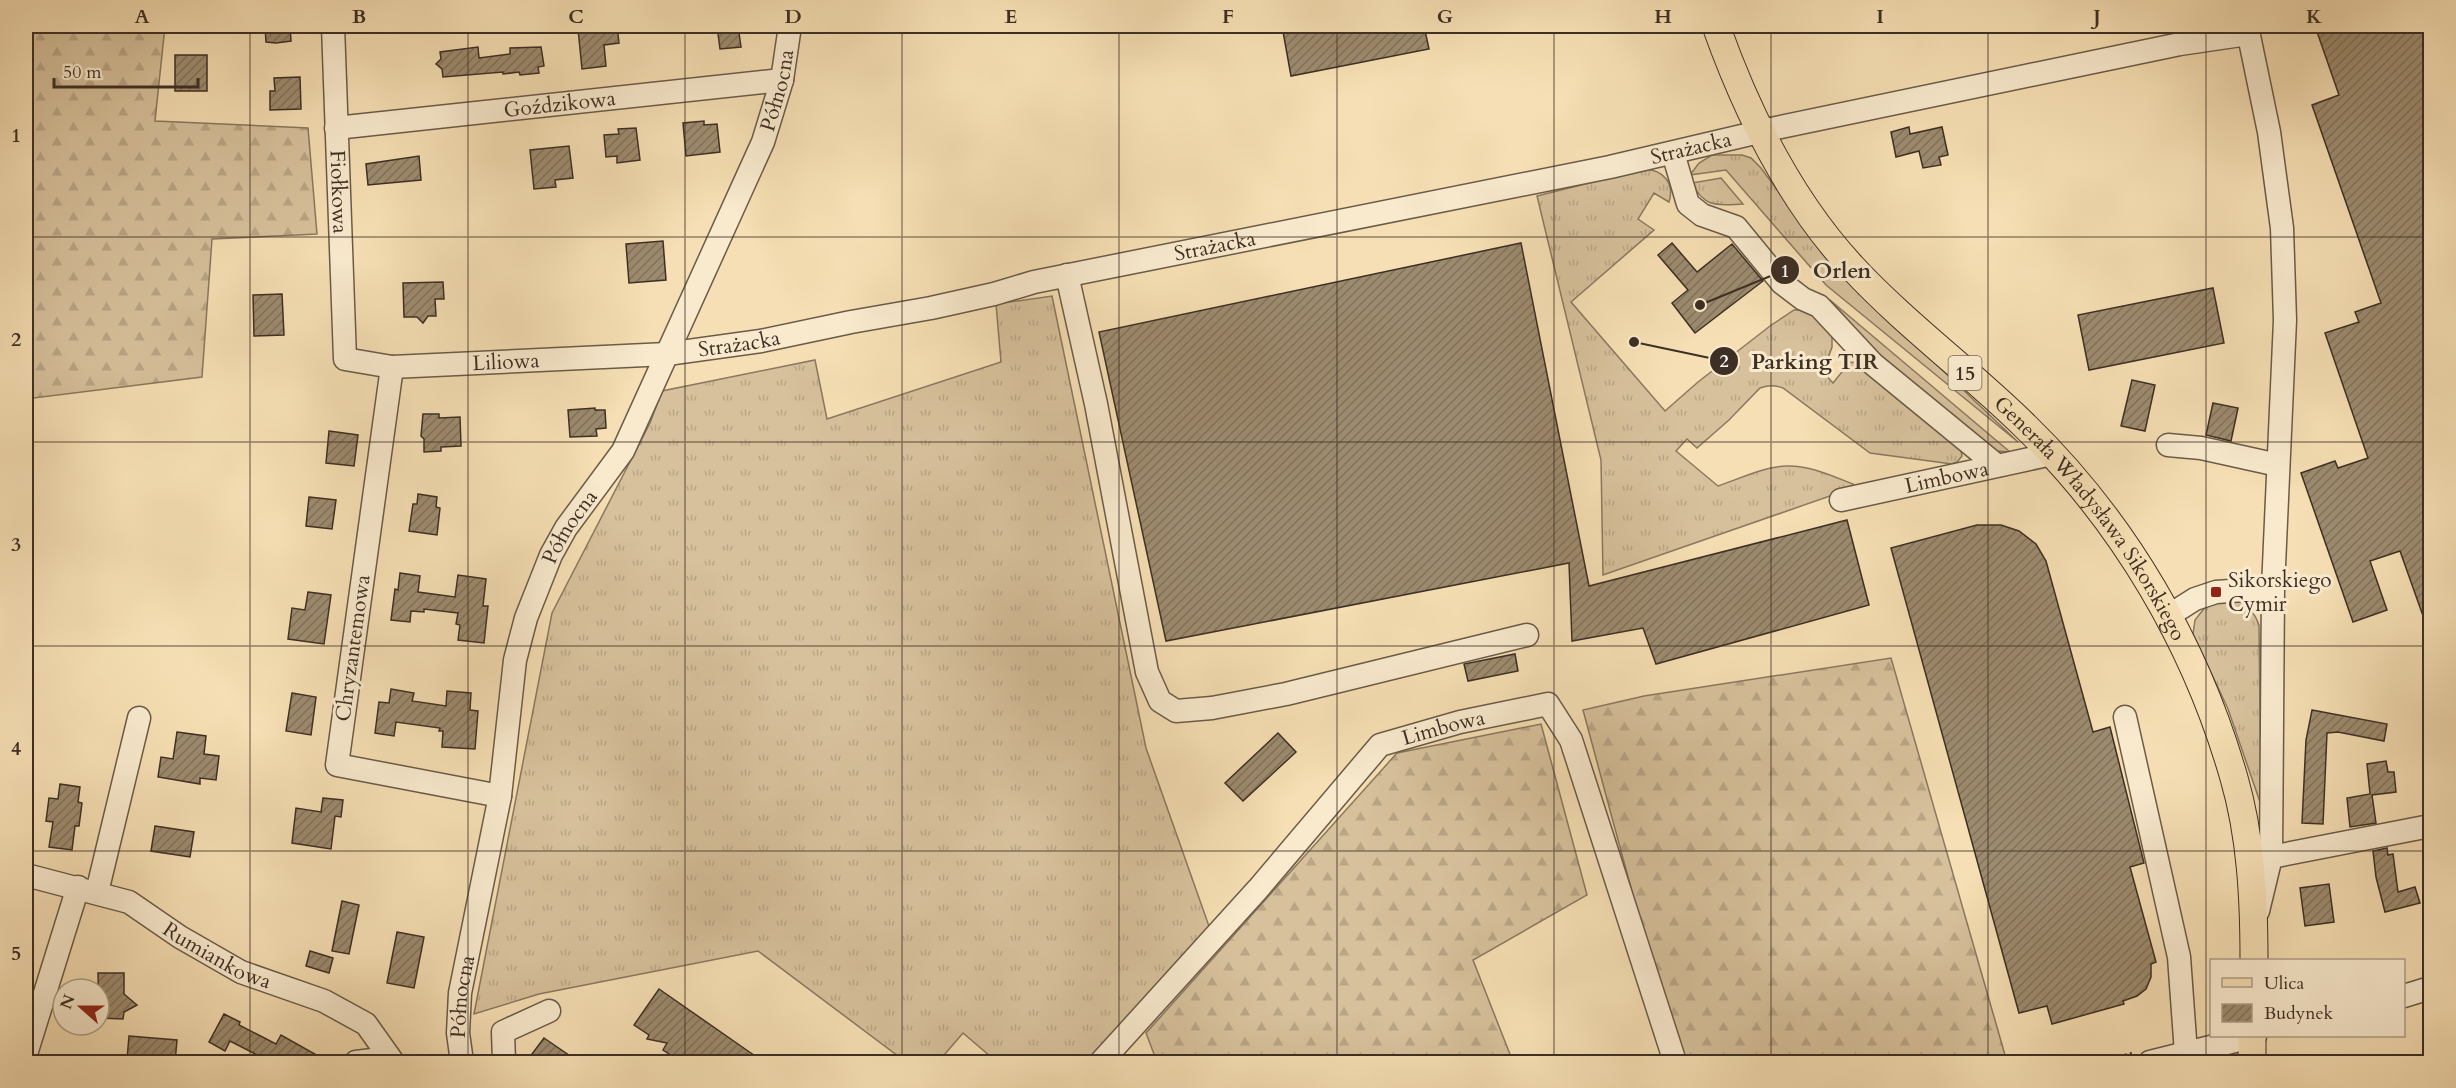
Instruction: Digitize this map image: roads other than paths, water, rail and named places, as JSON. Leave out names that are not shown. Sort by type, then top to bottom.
[{"type":"main road","name":"Generała Władysława Sikorskiego","points":[[1716,26],[1760,132],[1785,177],[1814,221],[1851,266],[1894,309],[1991,394],[2052,454],[2102,512],[2139,564],[2192,664],[2208,701],[2235,779],[2249,861],[2254,927],[2253,959]]},
{"type":"main road","points":[[2252,1062],[2253,1037]]},
{"type":"street","name":"Fiołkowa","points":[[333,26],[345,359]]},
{"type":"street","name":"Północna","points":[[462,1062],[458,1033],[460,993],[500,796],[515,660],[526,618],[556,546],[566,528],[623,451],[763,142],[782,80],[790,26]]},
{"type":"street","name":"Strażacka","points":[[667,354],[760,341],[931,308],[1067,275],[1246,241],[1673,153],[1760,132],[2247,30]]},
{"type":"street","points":[[2247,30],[2269,132],[2282,228],[2285,320],[2272,588],[2271,857],[2254,927]]},
{"type":"street","name":"Goździkowa","points":[[336,128],[782,80]]},
{"type":"street","points":[[1673,153],[1688,204],[1702,215],[1736,227],[1782,283],[1803,299],[1819,306],[1873,364],[1995,464]]},
{"type":"street","points":[[1067,275],[1096,405],[1147,672],[1160,701],[1176,711],[1212,708],[1286,694],[1527,635]]},
{"type":"street","name":"Liliowa","points":[[345,359],[392,367],[667,354]]},
{"type":"street","name":"Chryzantemowa","points":[[392,367],[337,765],[500,796]]},
{"type":"street","points":[[2168,445],[2201,448],[2278,465]]},
{"type":"street","name":"Limbowa","points":[[1841,500],[1995,464],[2052,454]]},
{"type":"street","points":[[2168,616],[2195,599],[2216,592],[2272,588]]},
{"type":"street","name":"Limbowa","points":[[1101,1062],[1258,890],[1380,745],[1460,722],[1548,705],[1571,740],[1675,1062]]},
{"type":"street","points":[[2126,717],[2179,957],[2186,1053]]},
{"type":"street","points":[[26,1054],[87,890],[139,718]]},
{"type":"street","points":[[2271,857],[2430,826]]},
{"type":"street","name":"Rumiankowa","points":[[26,875],[129,902],[180,937],[241,972],[324,1001],[366,1024],[391,1060]]},
{"type":"street","points":[[2405,995],[2430,988]]},
{"type":"street","points":[[504,1062],[503,1032],[549,1011]]},
{"type":"street","points":[[2150,1062],[2249,1037]]},
{"type":"street","points":[[356,1062],[391,1060]]},
{"type":"place","name":"Orlen","points":[[1700,305]]},
{"type":"place","name":"Parking TIR","points":[[1634,342]]},
{"type":"place","name":"Sikorskiego Cymir","points":[[2216,592]]}]
